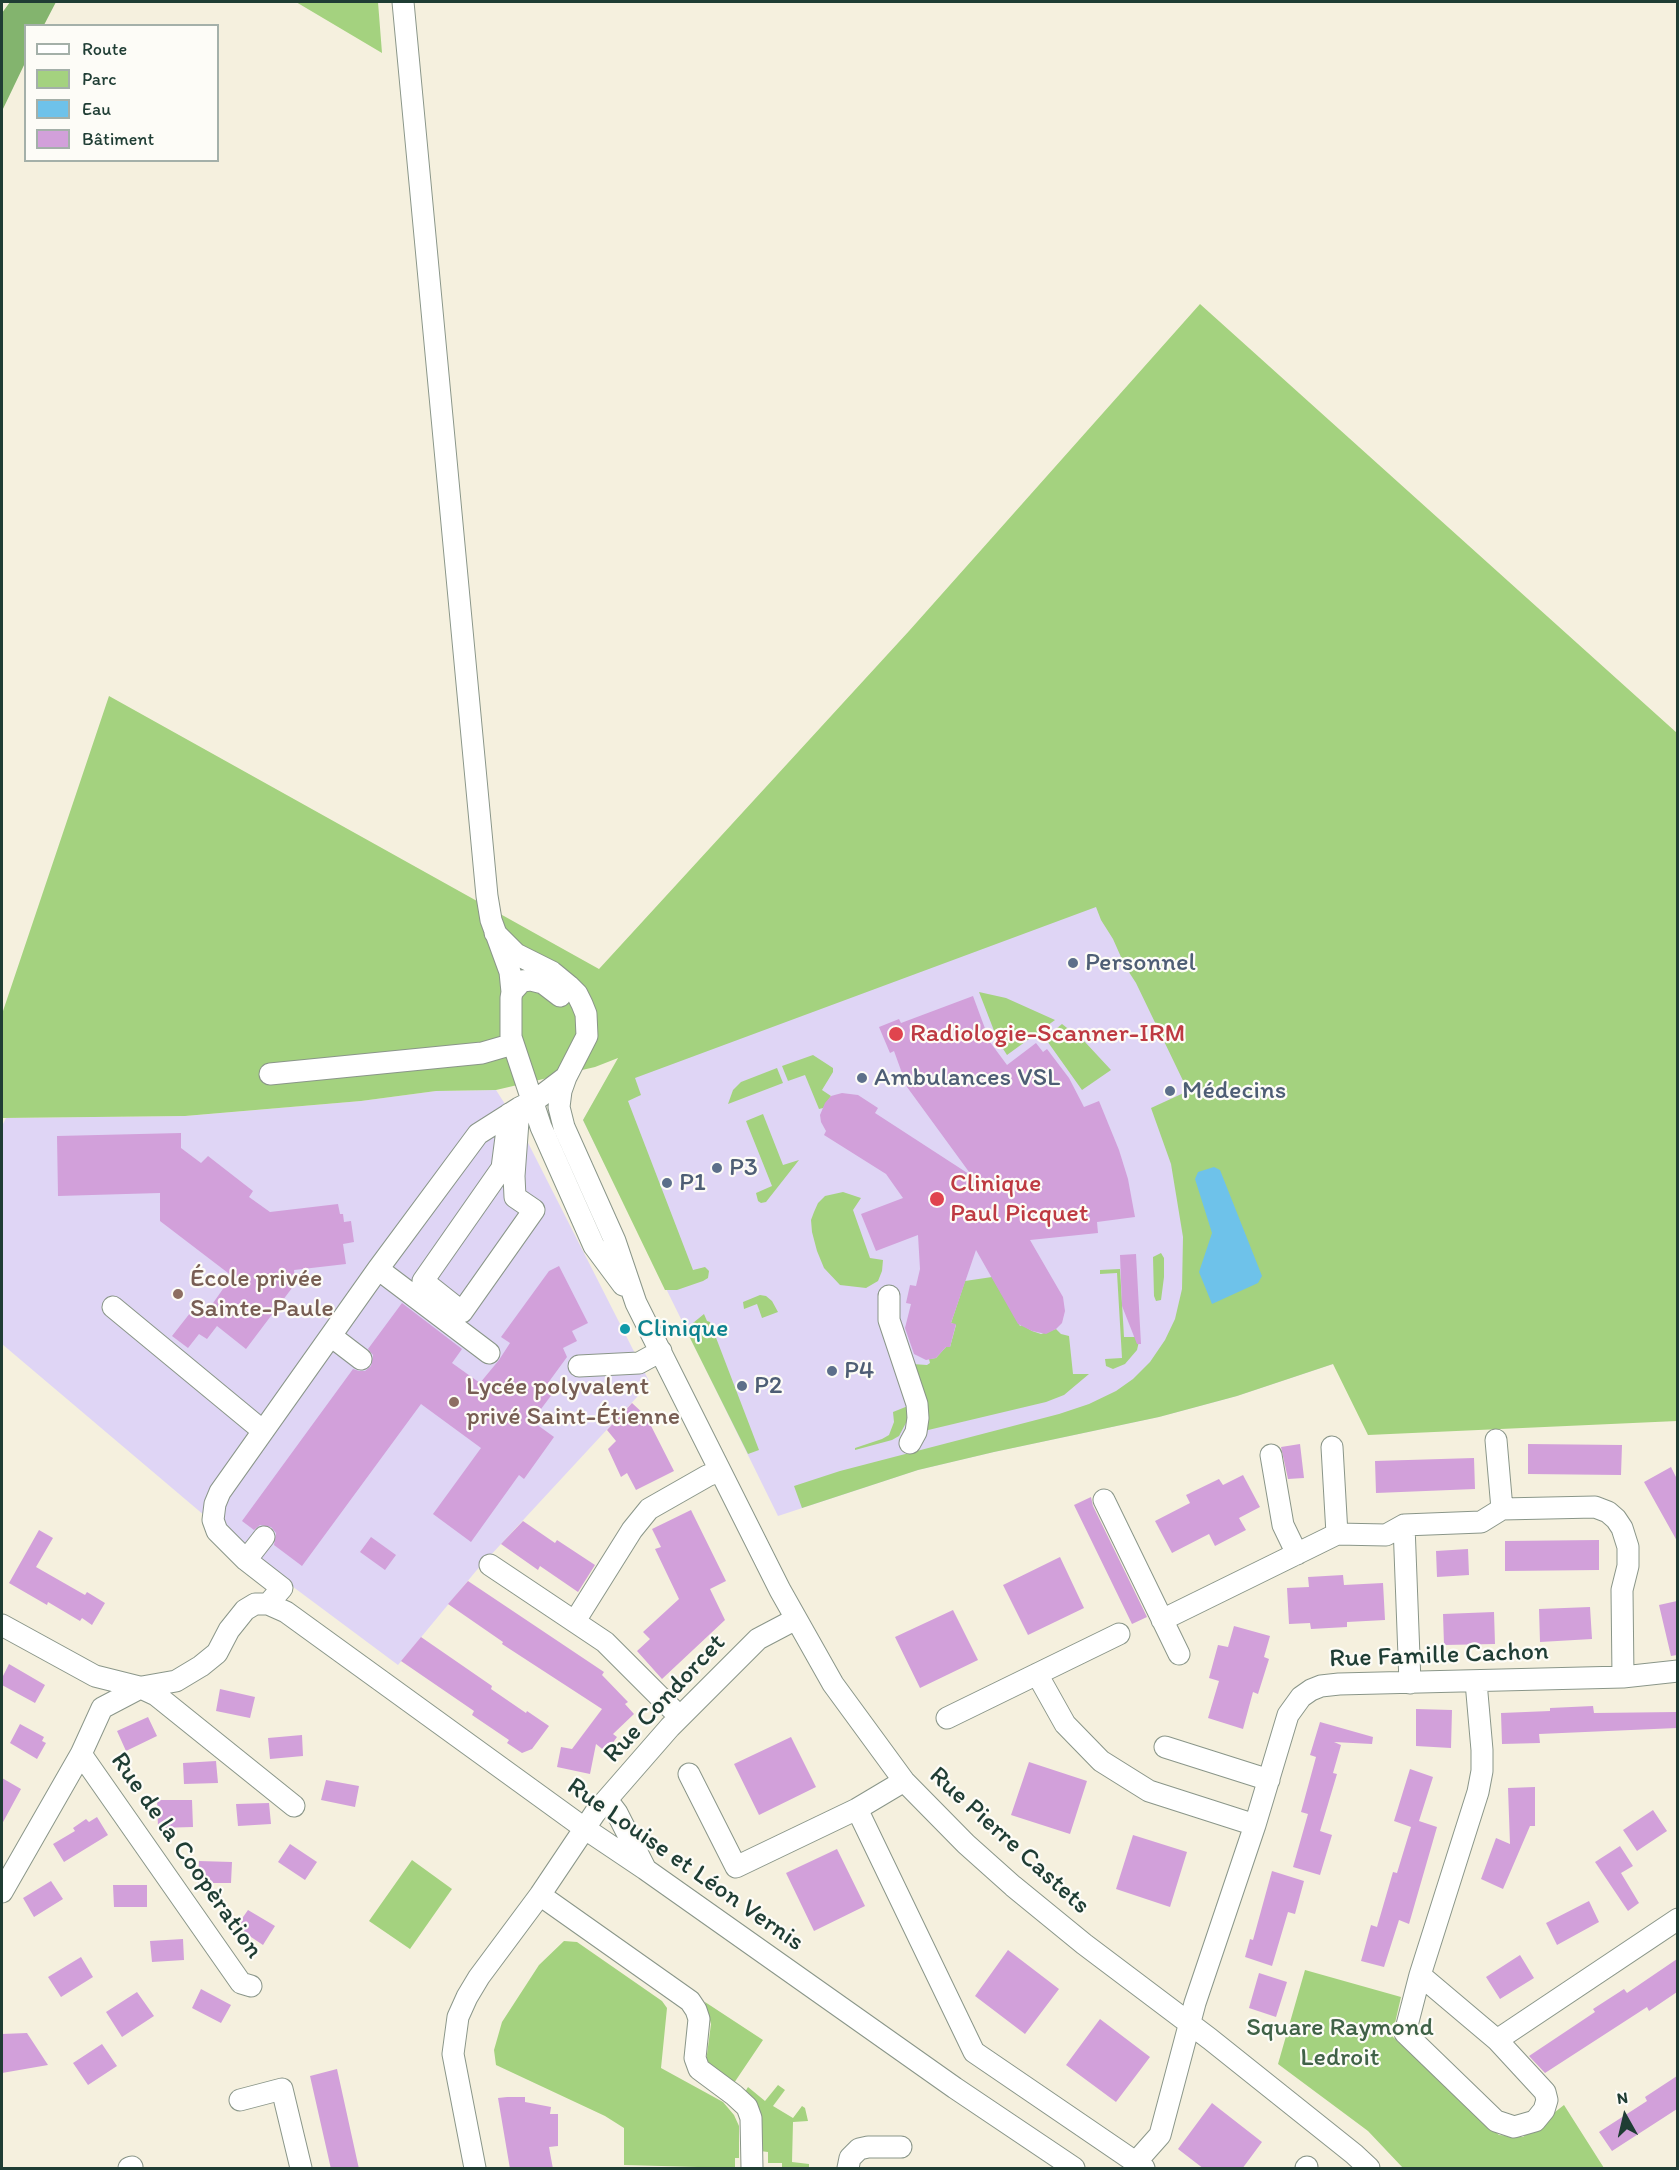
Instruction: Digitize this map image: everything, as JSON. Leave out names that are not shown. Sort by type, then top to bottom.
[{"type":"street","name":"Rue Pierre Castets","points":[[403,2],[487,896],[495,933],[510,972],[512,992],[509,1013],[520,1108],[594,1246],[636,1303]]},
{"type":"street","points":[[102,1708],[142,1688],[176,1681],[201,1666],[217,1653],[229,1630],[245,1610],[255,1604],[267,1604],[282,1588],[242,1556],[217,1531],[213,1520],[215,1504],[220,1492],[378,1269],[478,1134],[537,1099],[566,1077],[578,1056],[587,1036],[586,1014],[577,994],[552,972],[516,954],[495,933]]},
{"type":"street","points":[[512,992],[522,981],[531,980],[551,988],[563,999],[575,1027],[578,1056]]},
{"type":"street","points":[[270,1074],[482,1053],[513,1044]]},
{"type":"street","name":"Rue Pierre Castets","points":[[566,1077],[559,1107],[571,1146],[615,1241],[636,1303],[796,1619],[833,1684],[904,1781],[966,1844],[1013,1886],[1354,2154],[1369,2169]]},
{"type":"street","points":[[520,1108],[514,1176],[515,1197],[534,1210],[462,1312],[423,1281],[502,1168],[520,1108]]},
{"type":"street","points":[[378,1269],[489,1353]]},
{"type":"street","points":[[889,1296],[889,1320],[917,1404],[916,1432],[910,1443]]},
{"type":"street","points":[[113,1307],[263,1431]]},
{"type":"street","points":[[331,1336],[361,1359]]},
{"type":"street","points":[[579,1366],[639,1362],[661,1351]]},
{"type":"street","points":[[1496,1440],[1502,1509]]},
{"type":"street","points":[[1332,1448],[1337,1534]]},
{"type":"street","points":[[1271,1455],[1283,1525],[1297,1554]]},
{"type":"street","points":[[575,1621],[632,1530],[649,1509],[720,1471]]},
{"type":"street","points":[[1104,1500],[1179,1654]]},
{"type":"street","points":[[1162,1620],[1337,1534],[1386,1535],[1404,1525],[1481,1522],[1502,1509],[1595,1507],[1608,1512],[1616,1519],[1622,1528],[1628,1547],[1628,1566],[1622,1590],[1623,1677]]},
{"type":"street","points":[[1404,1525],[1410,1683]]},
{"type":"street","points":[[242,1556],[259,1534]]},
{"type":"street","points":[[490,1565],[605,1641],[680,1717]]},
{"type":"street","name":"Rue Louise et Léon Vernis","points":[[267,1604],[286,1612],[584,1828],[1074,2169]]},
{"type":"street","name":"Rue Condorcet","points":[[475,2169],[454,2067],[453,2042],[467,1997],[479,1977],[540,1895],[584,1828],[680,1717],[758,1639],[796,1619]]},
{"type":"street","points":[[2,1625],[95,1676],[142,1688],[156,1695],[294,1806]]},
{"type":"street","points":[[947,1718],[1119,1634]]},
{"type":"street","name":"Rue Famille Cachon","points":[[1140,2165],[1160,2135],[1189,2024],[1255,1825],[1288,1715],[1301,1696],[1311,1690],[1339,1684],[1623,1677],[1677,1671]]},
{"type":"street","points":[[1037,1674],[1065,1725],[1101,1761],[1149,1791],[1255,1825]]},
{"type":"street","points":[[2,1892],[81,1754],[102,1708],[95,1676]]},
{"type":"street","points":[[1420,1975],[1497,2040],[1545,2092],[1547,2100],[1544,2110],[1535,2121],[1514,2127],[1496,2121],[1405,2033],[1420,1975],[1478,1792],[1482,1771],[1482,1750],[1476,1682]]},
{"type":"street","points":[[1165,1747],[1269,1780]]},
{"type":"street","name":"Rue de la Coopèration","points":[[81,1754],[242,1983],[251,1986]]},
{"type":"street","points":[[689,1774],[736,1867],[857,1809],[904,1781]]},
{"type":"street","points":[[608,1800],[618,1813],[645,1869]]},
{"type":"street","points":[[857,1809],[974,2052],[1140,2165]]},
{"type":"street","points":[[540,1895],[690,2001],[699,2019],[695,2058],[699,2069],[747,2107],[751,2118],[752,2169]]},
{"type":"street","points":[[1497,2040],[1677,1919]]},
{"type":"street","points":[[240,2100],[282,2089],[301,2169]]},
{"type":"street","points":[[848,2169],[850,2158],[859,2150],[875,2147],[901,2147]]},
{"type":"shaded area","name":"Clinique Paul Picquet","points":[[1090,873],[1333,1364],[1237,1396],[1159,1417],[918,1470],[778,1516],[583,1120],[619,1058]]},
{"type":"shaded area","points":[[496,1090],[521,1129],[650,1383],[476,1571],[398,1665],[257,1560],[2,1344],[2,1126],[6,1118],[185,1116],[361,1101],[436,1091]]},
{"type":"green space","points":[[10,2],[56,2],[45,24],[24,24],[24,65],[2,111],[2,13]]},
{"type":"green space","points":[[296,2],[378,2],[382,53]]},
{"type":"green space","points":[[1200,304],[1677,733],[1677,1421],[1368,1435],[1333,1364],[1237,1396],[1159,1417],[918,1470],[802,1508],[794,1486],[840,1471],[1059,1414],[1089,1404],[1116,1391],[1133,1379],[1150,1362],[1165,1340],[1175,1319],[1182,1289],[1183,1237],[1171,1164],[1151,1108],[1188,1091],[1096,907],[635,1078],[641,1095],[628,1101],[693,1270],[705,1267],[709,1271],[708,1278],[703,1281],[677,1290],[665,1290],[583,1120],[618,1058],[595,1067],[496,1090],[436,1091],[361,1101],[185,1116],[2,1118],[2,1014],[109,696],[599,969],[909,631]]},
{"type":"green space","points":[[979,992],[1006,998],[1055,1020],[1007,1055],[998,1041]]},
{"type":"green space","points":[[1062,1024],[1085,1042],[1111,1070],[1082,1090],[1045,1038]]},
{"type":"green space","points":[[813,1055],[833,1068],[822,1090],[831,1096],[823,1108],[819,1109],[805,1075],[788,1081],[782,1066]]},
{"type":"green space","points":[[777,1068],[783,1083],[728,1104],[733,1090],[741,1082]]},
{"type":"green space","points":[[763,1114],[783,1165],[799,1160],[766,1202],[761,1203],[756,1193],[772,1186],[746,1121]]},
{"type":"green space","points":[[843,1192],[861,1198],[853,1210],[870,1258],[883,1260],[878,1281],[866,1288],[840,1285],[824,1268],[812,1232],[811,1220],[818,1203],[825,1196]]},
{"type":"green space","points":[[1161,1253],[1164,1258],[1164,1277],[1161,1300],[1156,1301],[1153,1257]]},
{"type":"green space","points":[[1120,1269],[1124,1337],[1140,1337],[1137,1350],[1125,1364],[1113,1369],[1106,1366],[1105,1359],[1122,1358],[1117,1273],[1100,1274],[1100,1270]]},
{"type":"green space","points":[[992,1277],[1020,1326],[1041,1334],[1056,1329],[1061,1334],[1069,1336],[1073,1374],[1089,1374],[1064,1395],[1046,1402],[924,1431],[912,1364],[927,1365],[930,1363],[929,1359],[936,1358],[946,1347],[950,1347],[956,1325],[951,1323],[965,1281]]},
{"type":"green space","points":[[760,1295],[772,1301],[778,1312],[762,1318],[757,1304],[744,1309],[743,1302]]},
{"type":"green space","points":[[704,1314],[710,1322],[759,1450],[748,1454],[687,1332],[693,1323]]},
{"type":"green space","points":[[908,1406],[907,1421],[899,1436],[855,1450],[855,1448],[889,1435],[894,1422],[893,1412]]},
{"type":"green space","points":[[412,1860],[452,1889],[410,1949],[369,1921]]},
{"type":"green space","points":[[564,1941],[577,1942],[662,2001],[667,2008],[661,2068],[723,2102],[734,2115],[739,2126],[739,2158],[735,2158],[735,2168],[624,2165],[624,2128],[605,2116],[496,2065],[494,2050],[502,2022],[539,1965]]},
{"type":"green space","name":"Square Raymond Ledroit","points":[[1305,1970],[1401,1997],[1392,2036],[1499,2135],[1523,2137],[1564,2105],[1604,2168],[1403,2168],[1368,2131],[1278,2064]]},
{"type":"green space","points":[[705,2002],[763,2040],[734,2083],[706,2062],[711,2024]]},
{"type":"green space","points":[[778,2085],[785,2090],[773,2106],[793,2118],[802,2106],[805,2108],[808,2121],[793,2122],[792,2162],[809,2164],[809,2168],[782,2168],[782,2163],[768,2163],[768,2152],[760,2151],[745,2092],[748,2087],[765,2101]]},
{"type":"water","points":[[1214,1167],[1220,1170],[1262,1276],[1258,1283],[1212,1304],[1199,1272],[1212,1233],[1195,1179],[1198,1172]]},
{"type":"building","name":"Clinique Paul Picquet","points":[[973,996],[990,1042],[1007,1065],[1036,1043],[1043,1052],[1047,1049],[1069,1078],[1084,1107],[1099,1101],[1128,1179],[1135,1217],[1097,1222],[1098,1233],[1030,1240],[1063,1297],[1065,1311],[1062,1323],[1046,1334],[1032,1331],[1018,1324],[976,1250],[951,1323],[956,1324],[950,1347],[946,1347],[936,1358],[926,1360],[914,1354],[905,1328],[911,1304],[906,1303],[910,1285],[916,1286],[920,1269],[918,1235],[876,1251],[861,1214],[903,1198],[886,1174],[824,1135],[826,1131],[820,1115],[831,1096],[842,1093],[858,1095],[878,1108],[875,1113],[972,1176],[907,1087],[894,1051],[890,1053],[879,1027],[899,1019],[901,1023]]},
{"type":"building","points":[[181,1133],[181,1148],[201,1163],[208,1156],[253,1191],[249,1197],[270,1212],[338,1204],[344,1222],[351,1221],[354,1242],[343,1244],[346,1264],[294,1270],[295,1284],[246,1349],[217,1326],[207,1339],[199,1334],[188,1348],[172,1336],[194,1308],[204,1316],[232,1276],[160,1221],[160,1193],[58,1196],[57,1136]]},
{"type":"building","points":[[1136,1254],[1141,1344],[1137,1344],[1122,1306],[1120,1255]]},
{"type":"building","points":[[559,1266],[588,1323],[572,1331],[577,1341],[563,1348],[567,1357],[548,1383],[556,1389],[532,1421],[554,1437],[524,1479],[519,1475],[471,1542],[433,1514],[481,1448],[421,1404],[302,1566],[274,1545],[276,1533],[271,1527],[260,1525],[254,1530],[242,1521],[353,1369],[365,1371],[371,1366],[373,1355],[368,1349],[402,1303],[462,1349],[452,1363],[480,1383],[510,1343],[501,1337],[549,1271]]},
{"type":"building","points":[[632,1403],[646,1416],[674,1471],[636,1490],[627,1473],[621,1477],[608,1449],[616,1441],[607,1430]]},
{"type":"building","points":[[1300,1444],[1304,1478],[1288,1479],[1281,1447]]},
{"type":"building","points":[[1528,1444],[1622,1445],[1621,1475],[1528,1474]]},
{"type":"building","points":[[1474,1458],[1475,1489],[1376,1493],[1375,1461]]},
{"type":"building","points":[[1671,1467],[1677,1479],[1677,1541],[1644,1482]]},
{"type":"building","points":[[1243,1475],[1260,1507],[1239,1518],[1246,1530],[1215,1546],[1209,1534],[1172,1553],[1155,1521],[1190,1503],[1186,1495],[1219,1479],[1223,1485]]},
{"type":"building","points":[[1091,1497],[1093,1506],[1147,1617],[1132,1624],[1074,1505]]},
{"type":"building","points":[[691,1510],[726,1581],[710,1589],[725,1620],[662,1679],[637,1651],[650,1639],[643,1632],[679,1599],[655,1549],[661,1547],[652,1529]]},
{"type":"building","points":[[523,1521],[555,1543],[557,1540],[595,1565],[578,1592],[540,1566],[538,1570],[501,1544]]},
{"type":"building","points":[[39,1530],[53,1538],[36,1567],[85,1595],[87,1592],[105,1603],[92,1625],[82,1618],[80,1621],[48,1602],[47,1605],[9,1583]]},
{"type":"building","points":[[371,1537],[396,1555],[385,1570],[360,1552]]},
{"type":"building","points":[[1599,1540],[1599,1570],[1505,1571],[1505,1541]]},
{"type":"building","points":[[1468,1549],[1469,1575],[1437,1577],[1436,1551]]},
{"type":"building","points":[[1060,1557],[1084,1608],[1028,1635],[1003,1585]]},
{"type":"building","points":[[1343,1575],[1344,1585],[1383,1583],[1385,1620],[1347,1622],[1347,1627],[1311,1629],[1310,1623],[1289,1624],[1287,1588],[1309,1587],[1308,1577]]},
{"type":"building","points":[[468,1581],[604,1672],[602,1675],[628,1702],[625,1704],[634,1714],[613,1734],[617,1737],[606,1752],[596,1744],[590,1774],[557,1767],[561,1747],[572,1749],[602,1709],[502,1644],[503,1642],[448,1604]]},
{"type":"building","points":[[1677,1601],[1677,1655],[1671,1656],[1659,1605]]},
{"type":"building","points":[[1590,1607],[1592,1639],[1540,1642],[1539,1609]]},
{"type":"building","points":[[953,1610],[978,1660],[920,1688],[895,1637]]},
{"type":"building","points":[[1494,1612],[1495,1644],[1444,1645],[1443,1614]]},
{"type":"building","points":[[1234,1626],[1270,1636],[1264,1657],[1269,1659],[1258,1694],[1253,1692],[1243,1729],[1208,1718],[1219,1681],[1209,1678],[1218,1645],[1228,1647]]},
{"type":"building","points":[[421,1637],[492,1686],[491,1689],[549,1726],[532,1749],[522,1753],[507,1743],[509,1740],[472,1715],[474,1711],[401,1661]]},
{"type":"building","points":[[9,1664],[45,1685],[35,1703],[2,1685],[2,1678]]},
{"type":"building","points":[[220,1689],[255,1697],[250,1718],[216,1711]]},
{"type":"building","points":[[1593,1706],[1594,1713],[1677,1712],[1677,1728],[1539,1734],[1540,1743],[1502,1744],[1501,1713]]},
{"type":"building","points":[[1416,1709],[1452,1710],[1451,1748],[1416,1746]]},
{"type":"building","points":[[148,1717],[157,1736],[126,1751],[117,1731]]},
{"type":"building","points":[[1320,1722],[1373,1737],[1372,1744],[1334,1742],[1341,1745],[1333,1773],[1337,1774],[1320,1831],[1332,1835],[1320,1875],[1293,1867],[1308,1814],[1301,1812],[1316,1757],[1310,1755]]},
{"type":"building","points":[[20,1724],[44,1737],[42,1741],[46,1743],[37,1759],[10,1743]]},
{"type":"building","points":[[302,1735],[303,1756],[270,1759],[268,1738]]},
{"type":"building","points":[[791,1737],[816,1787],[759,1815],[734,1764]]},
{"type":"building","points":[[216,1761],[218,1783],[184,1784],[183,1763]]},
{"type":"building","points":[[1029,1762],[1087,1781],[1070,1834],[1011,1815]]},
{"type":"building","points":[[1410,1769],[1433,1777],[1419,1821],[1437,1827],[1409,1924],[1399,1920],[1384,1967],[1361,1961],[1371,1925],[1377,1927],[1393,1872],[1397,1873],[1411,1827],[1394,1821]]},
{"type":"building","points":[[2,1778],[21,1789],[2,1824]]},
{"type":"building","points":[[326,1780],[359,1786],[355,1807],[321,1800]]},
{"type":"building","points":[[1535,1787],[1535,1826],[1530,1826],[1503,1889],[1481,1879],[1496,1838],[1510,1844],[1508,1788]]},
{"type":"building","points":[[157,1800],[192,1800],[193,1827],[158,1828]]},
{"type":"building","points":[[269,1803],[271,1824],[238,1826],[236,1804]]},
{"type":"building","points":[[1653,1810],[1667,1831],[1637,1851],[1623,1830]]},
{"type":"building","points":[[97,1817],[108,1835],[64,1862],[53,1844],[75,1831],[73,1828],[86,1819],[89,1822]]},
{"type":"building","points":[[1133,1835],[1187,1852],[1170,1907],[1116,1889]]},
{"type":"building","points":[[290,1844],[317,1862],[305,1880],[278,1862]]},
{"type":"building","points":[[1620,1846],[1633,1866],[1621,1873],[1639,1903],[1628,1911],[1595,1862]]},
{"type":"building","points":[[837,1849],[865,1906],[814,1931],[786,1873]]},
{"type":"building","points":[[199,1861],[232,1862],[231,1883],[198,1883]]},
{"type":"building","points":[[1272,1871],[1304,1881],[1295,1914],[1288,1912],[1272,1966],[1245,1957],[1250,1939],[1253,1940]]},
{"type":"building","points":[[51,1881],[63,1899],[34,1917],[23,1898]]},
{"type":"building","points":[[113,1885],[147,1885],[147,1907],[114,1907]]},
{"type":"building","points":[[1589,1901],[1599,1922],[1557,1945],[1546,1923]]},
{"type":"building","points":[[248,1910],[275,1926],[263,1945],[236,1927]]},
{"type":"building","points":[[183,1939],[184,1960],[152,1962],[150,1941]]},
{"type":"building","points":[[1008,1950],[1059,1989],[1025,2034],[975,1996]]},
{"type":"building","points":[[1520,1955],[1534,1978],[1500,1999],[1486,1977]]},
{"type":"building","points":[[81,1957],[93,1977],[61,1997],[48,1977]]},
{"type":"building","points":[[1677,1959],[1677,1992],[1649,2011],[1647,2007],[1545,2073],[1529,2056],[1595,2012],[1593,2009],[1624,1989],[1627,1993]]},
{"type":"building","points":[[1259,1973],[1287,1982],[1276,2017],[1249,2008]]},
{"type":"building","points":[[201,1989],[231,2005],[221,2023],[192,2008]]},
{"type":"building","points":[[137,1992],[154,2016],[122,2037],[106,2012]]},
{"type":"building","points":[[1100,2019],[1150,2057],[1116,2102],[1066,2065]]},
{"type":"building","points":[[27,2033],[48,2065],[2,2073],[2,2034]]},
{"type":"building","points":[[102,2044],[117,2066],[88,2085],[73,2063]]},
{"type":"building","points":[[337,2069],[359,2169],[331,2169],[310,2076]]},
{"type":"building","points":[[1677,2076],[1677,2109],[1612,2151],[1599,2132],[1647,2101],[1645,2097]]},
{"type":"building","points":[[525,2097],[525,2102],[551,2107],[550,2114],[558,2114],[558,2146],[549,2147],[553,2169],[510,2169],[498,2098]]},
{"type":"building","points":[[1212,2103],[1262,2142],[1242,2169],[1204,2169],[1178,2149]]},
{"type":"place","name":"Personnel","points":[[1073,963]]},
{"type":"place","name":"Radiologie-Scanner-IRM","points":[[896,1034]]},
{"type":"place","name":"Ambulances VSL","points":[[862,1078]]},
{"type":"place","name":"Médecins","points":[[1170,1091]]},
{"type":"place","name":"P3","points":[[717,1168]]},
{"type":"place","name":"P1","points":[[667,1183]]},
{"type":"place","name":"Clinique Paul Picquet","points":[[937,1199]]},
{"type":"place","name":"École privée Sainte-Paule","points":[[178,1294]]},
{"type":"place","name":"Clinique","points":[[625,1329]]},
{"type":"place","name":"P4","points":[[832,1371]]},
{"type":"place","name":"P2","points":[[742,1386]]},
{"type":"place","name":"Lycée polyvalent privé Saint-Étienne","points":[[454,1402]]}]
